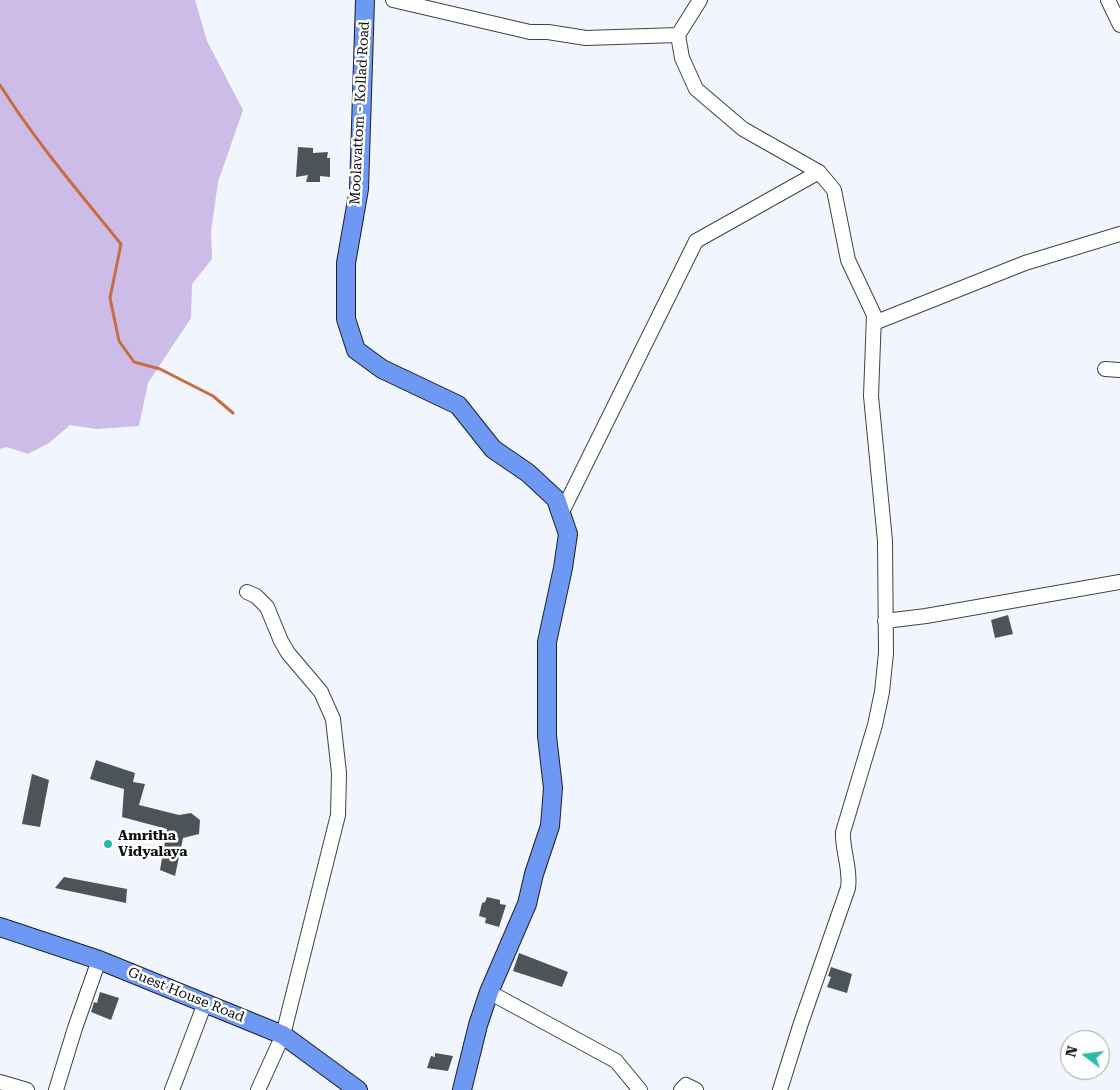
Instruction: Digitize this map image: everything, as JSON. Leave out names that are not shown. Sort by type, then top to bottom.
[{"type":"main road","name":"Moolavattom - Kollad Road","points":[[365,0],[359,189],[346,263],[346,319],[356,350],[382,370],[458,405],[493,450],[528,473],[556,499],[568,534],[563,568],[547,642],[547,736],[553,788],[550,826],[534,874],[527,904],[489,992],[478,1025],[462,1090]]},
{"type":"main road","name":"Guest House Road","points":[[0,927],[99,960],[284,1035],[358,1090]]},
{"type":"street","points":[[393,0],[530,32],[548,32],[586,38],[678,35]]},
{"type":"street","points":[[700,0],[678,35],[682,58],[696,89],[743,129],[819,172],[834,190],[848,260],[872,310],[874,323],[871,396],[885,541],[884,674],[875,725],[843,832],[843,844],[849,871],[848,888],[780,1090]]},
{"type":"street","points":[[1108,0],[1120,24]]},
{"type":"street","points":[[561,514],[696,241],[819,172]]},
{"type":"street","points":[[874,323],[1025,263],[1120,234]]},
{"type":"street","points":[[1105,369],[1120,370]]},
{"type":"street","points":[[885,620],[926,616],[1120,582]]},
{"type":"street","points":[[247,592],[256,596],[267,607],[288,653],[321,692],[333,719],[339,773],[338,815],[284,1035],[258,1090]]},
{"type":"street","points":[[56,1090],[99,960]]},
{"type":"street","points":[[489,992],[616,1061],[640,1090]]},
{"type":"street","points":[[172,1090],[205,1002]]},
{"type":"street","points":[[0,1082],[27,1090]]},
{"type":"street","points":[[681,1090],[686,1085],[696,1090]]},
{"type":"shaded area","points":[[0,0],[195,0],[207,41],[243,110],[218,182],[211,232],[212,259],[192,284],[191,318],[148,383],[139,426],[96,429],[70,425],[49,443],[28,454],[7,447],[0,449]]},
{"type":"building","points":[[298,147],[313,148],[313,153],[328,152],[327,158],[330,158],[330,177],[320,176],[320,182],[306,182],[308,175],[296,177]]},
{"type":"building","points":[[1008,615],[1013,634],[995,638],[991,620]]},
{"type":"building","points":[[96,760],[135,773],[133,782],[145,784],[139,805],[179,815],[191,813],[200,820],[199,834],[183,838],[175,876],[160,870],[167,829],[122,817],[124,789],[90,779]]},
{"type":"building","points":[[32,774],[49,780],[40,827],[22,824]]},
{"type":"building","points":[[64,877],[127,889],[126,903],[55,888]]},
{"type":"building","points":[[487,897],[500,900],[500,904],[506,905],[499,927],[485,923],[486,918],[479,916],[482,903],[485,902]]},
{"type":"building","points":[[519,953],[568,972],[562,987],[513,971]]},
{"type":"building","points":[[831,967],[852,974],[847,993],[827,987],[831,977],[828,976]]},
{"type":"building","points":[[100,992],[119,998],[111,1020],[91,1012],[94,1002],[97,1003]]},
{"type":"building","points":[[435,1053],[453,1056],[448,1071],[427,1068],[431,1056],[435,1057]]},
{"type":"waterway","points":[[0,85],[43,146],[121,244],[110,298],[119,341],[134,362],[160,369],[213,396],[233,413]]},
{"type":"place","name":"Amritha Vidyalaya","points":[[108,844]]}]
